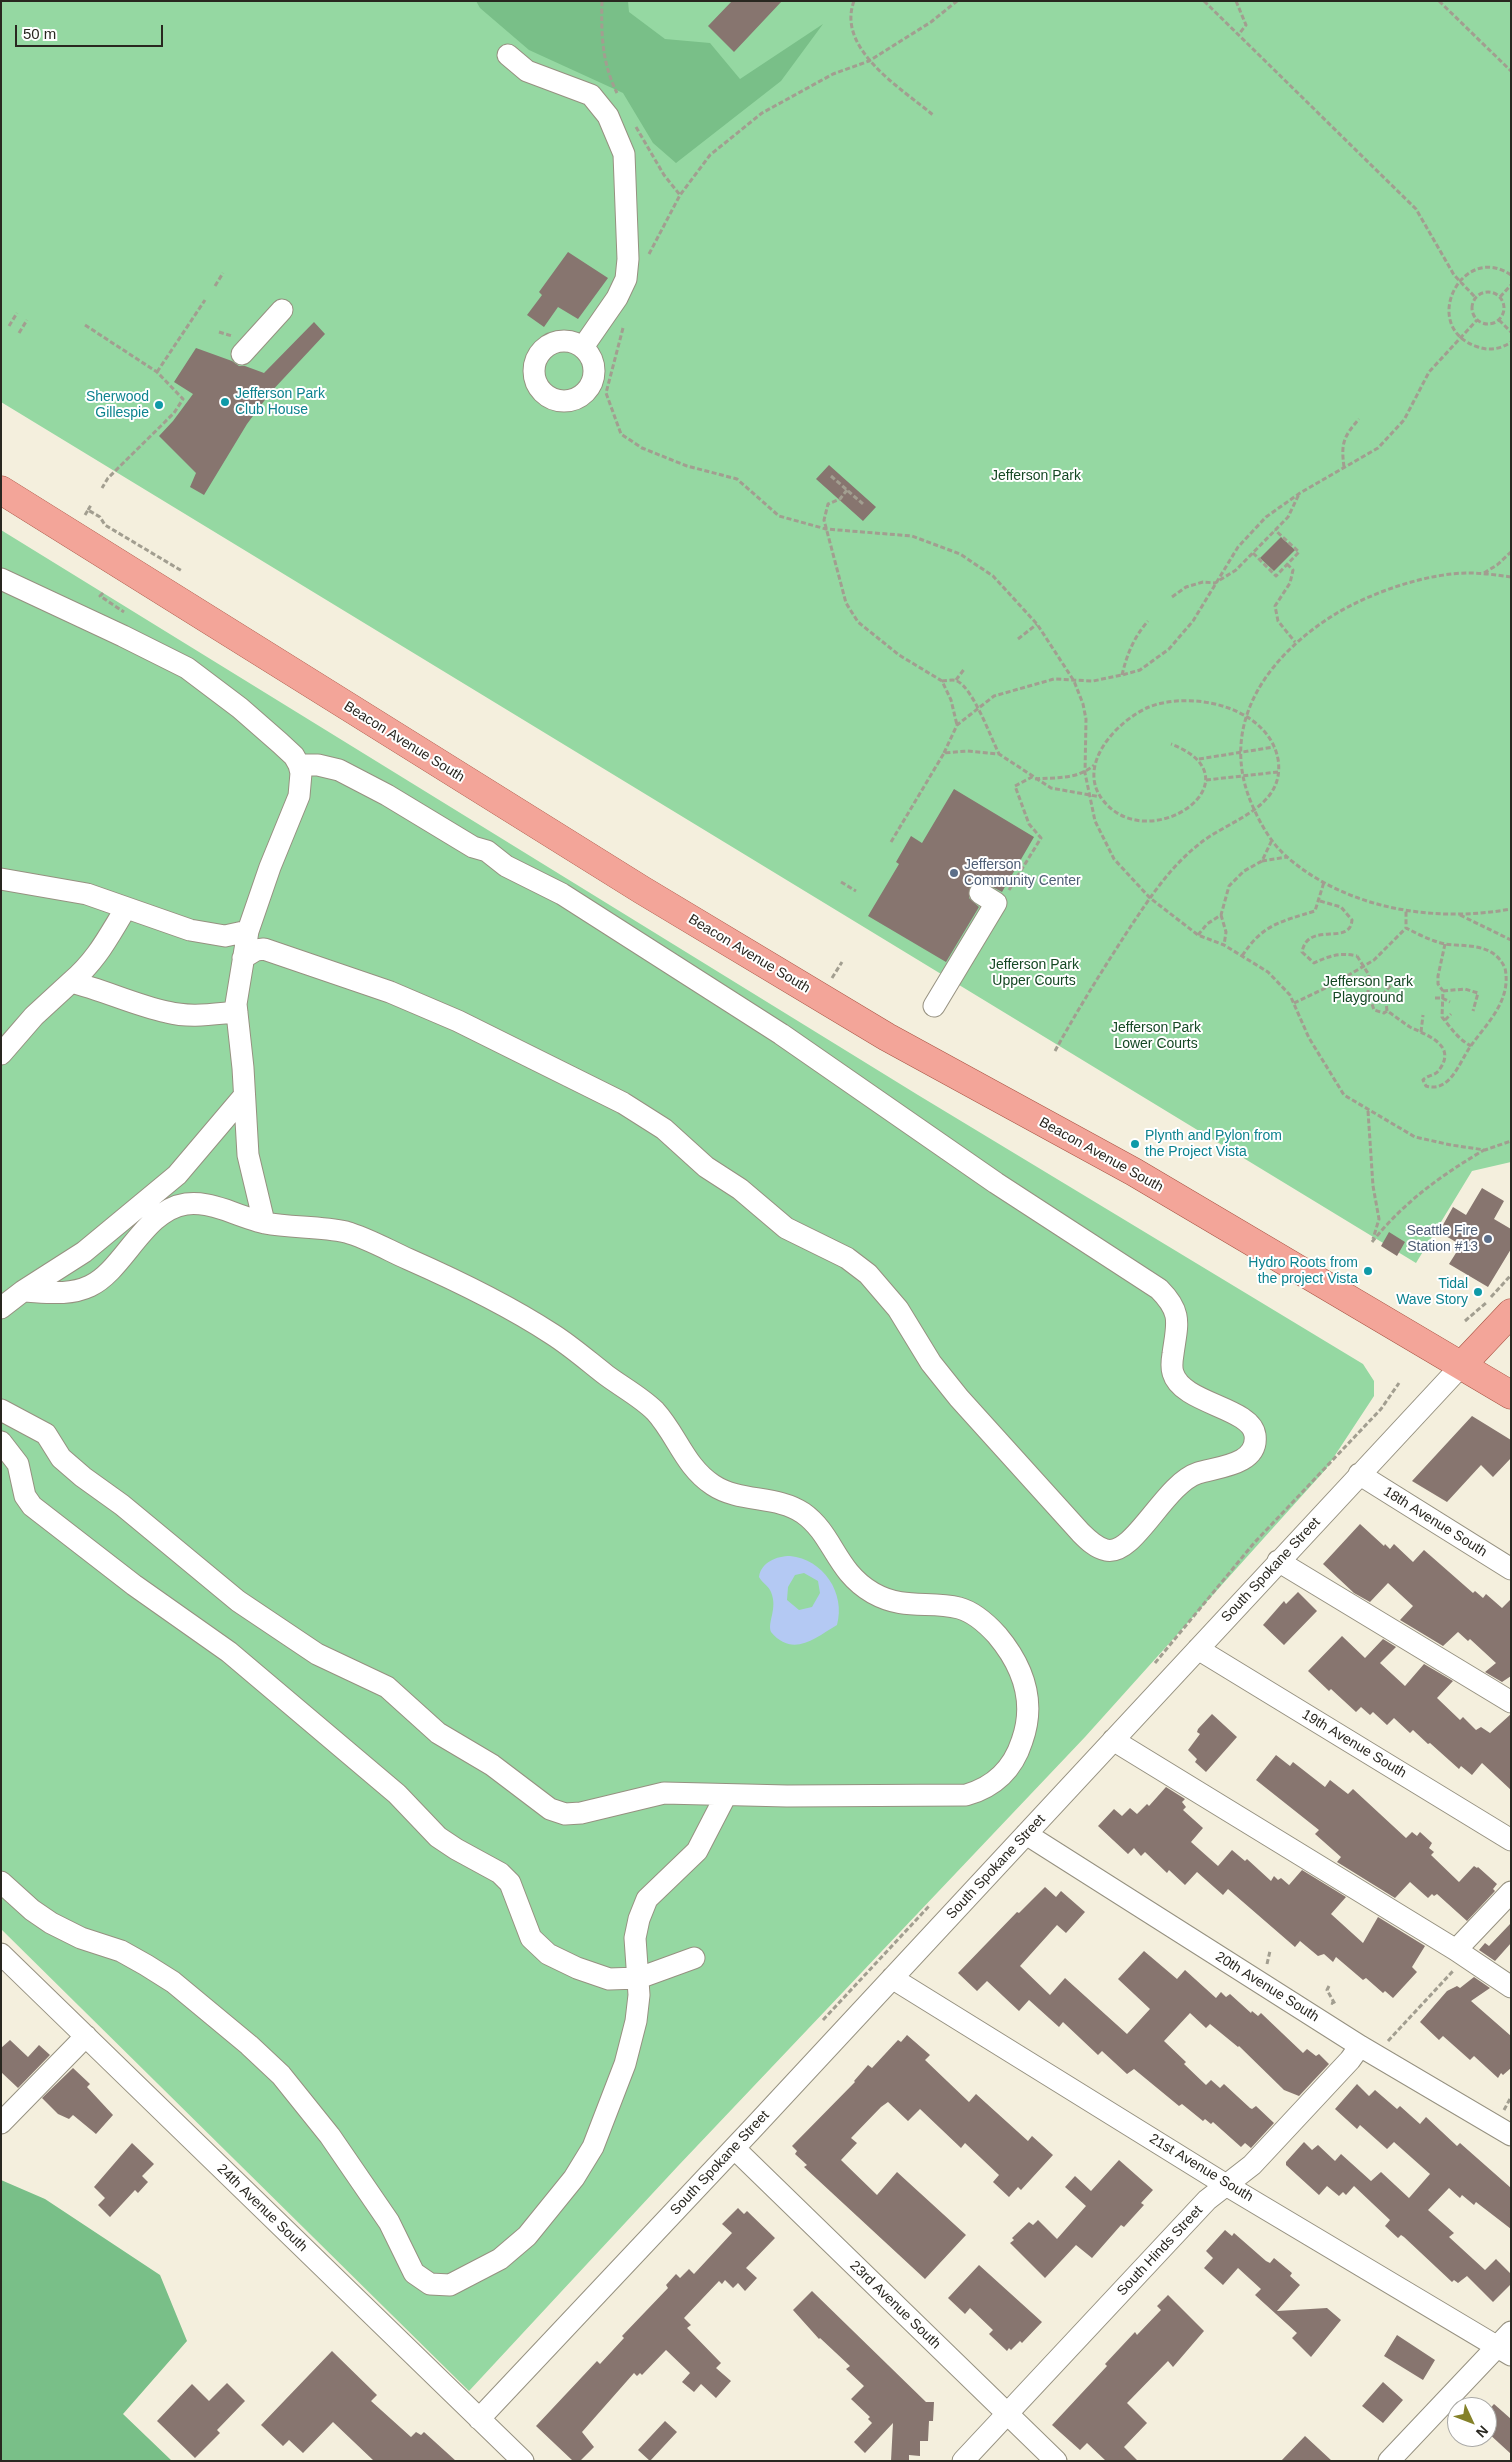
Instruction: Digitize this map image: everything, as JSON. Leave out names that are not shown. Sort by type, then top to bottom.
[{"type":"main road","name":"Beacon Avenue South","points":[[1,490],[702,926],[888,1037],[1134,1172],[1511,1395]]},
{"type":"main road","name":"South Spokane Street","points":[[1462,1365],[1511,1313]]},
{"type":"street","points":[[508,55],[527,71],[592,95],[608,116],[624,154],[628,259],[626,279],[616,298],[583,347]]},
{"type":"street","points":[[240,346],[282,310]]},
{"type":"street","points":[[1,579],[187,668],[267,731],[294,756],[299,765],[301,773],[299,796],[270,867],[248,931],[236,1004],[244,1068],[248,1155],[264,1222]]},
{"type":"street","points":[[243,958],[256,950],[264,949],[390,992],[458,1021],[623,1103],[664,1129],[706,1167],[740,1189],[786,1228],[847,1258],[868,1274],[898,1309],[931,1363],[959,1398],[1081,1533],[1104,1550],[1120,1550],[1131,1541],[1164,1498],[1178,1486],[1197,1473],[1238,1463],[1254,1444],[1255,1434],[1252,1427],[1240,1417],[1196,1396],[1177,1382],[1173,1373],[1172,1363],[1177,1315],[1174,1306],[1159,1289],[996,1183],[781,1034],[562,894],[506,866],[487,851],[468,844],[395,800],[339,770],[318,765],[299,765]]},
{"type":"street","points":[[1,879],[86,894],[190,930],[224,936],[248,931]]},
{"type":"street","points":[[934,1006],[988,898]]},
{"type":"street","points":[[1,1054],[34,1016],[89,967],[126,908]]},
{"type":"street","points":[[71,982],[168,1013],[199,1016],[236,1012]]},
{"type":"street","points":[[1,1308],[23,1291],[84,1252],[177,1175],[244,1096]]},
{"type":"street","points":[[1,1410],[46,1434],[61,1458],[83,1478],[122,1505],[238,1601],[316,1654],[387,1687],[438,1734],[492,1765],[550,1809],[565,1814],[581,1813],[664,1793],[726,1795],[966,1795],[985,1788],[998,1780],[1010,1767],[1026,1730],[1029,1711],[1024,1678],[1017,1662],[990,1627],[974,1615],[959,1608],[918,1606],[889,1601],[858,1583],[848,1574],[819,1528],[798,1510],[789,1506],[730,1494],[716,1488],[688,1462],[655,1412],[555,1335],[511,1308],[469,1286],[346,1232],[264,1222],[207,1204],[186,1204],[168,1210],[152,1223],[93,1285],[59,1293],[23,1291]]},
{"type":"street","name":"South Spokane Street","points":[[479,2419],[734,2148],[1462,1365]]},
{"type":"street","points":[[1,1442],[18,1464],[25,1496],[32,1506],[134,1585],[229,1652],[397,1794],[438,1837],[505,1878],[510,1883],[531,1938],[548,1954],[577,1968],[609,1979],[638,1978],[694,1958]]},
{"type":"street","name":"18th Avenue South","points":[[1359,1474],[1460,1526],[1511,1569]]},
{"type":"street","points":[[1278,1561],[1511,1702]]},
{"type":"street","name":"19th Avenue South","points":[[1198,1649],[1511,1840]]},
{"type":"street","points":[[1113,1740],[1458,1957],[1511,1987]]},
{"type":"street","points":[[1,1882],[32,1910],[51,1923],[81,1938],[121,1951],[173,1982],[268,2061],[312,2113],[389,2222],[414,2273],[421,2280],[438,2286],[450,2285],[500,2258],[527,2236],[574,2178],[593,2147],[625,2064],[636,2021],[639,1995],[635,1938],[647,1899],[697,1851],[726,1795]]},
{"type":"street","name":"20th Avenue South","points":[[1026,1834],[1360,2046],[1511,2135]]},
{"type":"street","points":[[1458,1957],[1511,1892]]},
{"type":"street","name":"24th Avenue South","points":[[1,1954],[523,2461]]},
{"type":"street","name":"21st Avenue South","points":[[892,1978],[1226,2184],[1506,2345]]},
{"type":"street","points":[[1,2122],[86,2036]]},
{"type":"street","name":"South Hinds Street","points":[[963,2461],[1207,2200],[1252,2165],[1350,2060],[1360,2046]]},
{"type":"street","name":"23rd Avenue South","points":[[734,2148],[1056,2461]]},
{"type":"street","points":[[1389,2461],[1506,2345]]},
{"type":"path","points":[[602,1],[601,35],[605,64],[618,94]]},
{"type":"path","points":[[854,1],[850,11],[851,33],[869,61],[933,115]]},
{"type":"path","points":[[645,263],[652,246],[680,195],[710,155],[762,113],[825,78],[869,61],[931,22],[957,1]]},
{"type":"path","points":[[1204,1],[1416,209],[1454,275],[1476,298]]},
{"type":"path","points":[[1236,1],[1246,25],[1239,34]]},
{"type":"path","points":[[1439,1],[1511,71]]},
{"type":"path","points":[[632,118],[664,175],[680,195]]},
{"type":"path","points":[[1511,275],[1494,268],[1470,273],[1460,280],[1452,290],[1449,302],[1449,315],[1452,327],[1470,345],[1494,349],[1511,342]]},
{"type":"path","points":[[215,286],[223,273]]},
{"type":"path","points":[[1500,296],[1511,286]]},
{"type":"path","points":[[1490,292],[1500,296],[1503,301],[1504,311],[1500,320],[1484,324],[1477,320],[1472,308],[1476,298],[1490,292]]},
{"type":"path","points":[[157,372],[205,300]]},
{"type":"path","points":[[9,326],[17,313]]},
{"type":"path","points":[[19,333],[27,320]]},
{"type":"path","points":[[891,842],[944,753],[956,725],[994,696],[1054,680],[1094,681],[1122,675],[1140,670],[1169,649],[1193,621],[1238,546],[1266,517],[1300,493],[1378,448],[1404,420],[1429,372],[1477,320]]},
{"type":"path","points":[[1500,320],[1511,332]]},
{"type":"path","points":[[624,323],[606,393],[621,434],[642,448],[678,462],[737,479],[779,516],[826,529],[912,536],[960,554],[993,576],[1037,624],[1074,681],[1083,704],[1086,719],[1085,773],[1088,794],[1095,821],[1114,859],[1150,898],[1198,936],[1224,945],[1268,972],[1290,995],[1309,1038],[1344,1096],[1415,1137],[1485,1150]]},
{"type":"path","points":[[85,324],[157,372],[183,399],[174,413],[108,478],[102,488]]},
{"type":"path","points":[[219,332],[240,346]]},
{"type":"path","points":[[1344,467],[1341,448],[1347,432],[1359,419]]},
{"type":"path","points":[[832,476],[863,504]]},
{"type":"path","points":[[847,490],[840,499],[828,504],[824,520],[846,603],[858,622],[899,655],[942,681],[951,700],[956,725]]},
{"type":"path","points":[[1172,597],[1186,587],[1203,582],[1215,583],[1236,570],[1288,517],[1300,493]]},
{"type":"path","points":[[88,510],[91,505]]},
{"type":"path","points":[[1253,553],[1276,576],[1299,552],[1275,530]]},
{"type":"path","points":[[1483,574],[1497,565],[1511,552]]},
{"type":"path","points":[[1287,564],[1293,570],[1290,583],[1275,606],[1278,621],[1295,642]]},
{"type":"path","points":[[1511,577],[1467,573],[1426,579],[1379,593],[1336,614],[1295,642],[1264,677],[1246,716],[1241,752],[1247,793],[1254,810],[1272,840],[1287,856],[1324,882],[1353,896],[1428,914],[1458,914],[1511,909]]},
{"type":"path","points":[[1122,675],[1126,658],[1134,639],[1148,621]]},
{"type":"path","points":[[1018,639],[1037,624]]},
{"type":"path","points":[[956,680],[965,668]]},
{"type":"path","points":[[942,681],[956,680],[961,683],[978,707],[999,754]]},
{"type":"path","points":[[1055,1051],[1112,955],[1164,878],[1198,844],[1254,810],[1270,796],[1276,785],[1278,772],[1274,747],[1265,732],[1246,716],[1221,705],[1185,700],[1149,707],[1120,727],[1104,743],[1095,765],[1094,778],[1101,797],[1117,812],[1133,819],[1154,821],[1172,817],[1192,805],[1204,790],[1206,780],[1204,769],[1199,758],[1171,744]]},
{"type":"path","points":[[1199,758],[1274,747]]},
{"type":"path","points":[[944,753],[967,751],[999,754],[1051,788],[1101,797]]},
{"type":"path","points":[[988,898],[1006,895],[1041,838],[1029,824],[1014,786],[1034,778],[1075,777],[1085,773],[1095,765]]},
{"type":"path","points":[[1206,780],[1278,772]]},
{"type":"path","points":[[1262,861],[1272,840]]},
{"type":"path","points":[[1224,945],[1226,932],[1221,915],[1229,886],[1244,871],[1262,861],[1287,856]]},
{"type":"path","points":[[841,882],[856,890]]},
{"type":"path","points":[[1242,956],[1254,937],[1274,924],[1315,911],[1320,901],[1324,882]]},
{"type":"path","points":[[1320,901],[1341,907],[1352,920],[1351,927],[1347,932],[1310,937],[1304,942],[1302,952],[1314,963],[1331,955],[1346,954],[1357,956],[1369,975],[1368,992],[1374,1010],[1384,1013],[1387,1011],[1438,1041],[1443,1051],[1443,1062],[1439,1070],[1423,1080],[1426,1086],[1433,1088],[1447,1082],[1471,1046],[1498,1013],[1506,997],[1507,979],[1504,967],[1487,950],[1461,943],[1446,944],[1428,939],[1406,928]]},
{"type":"path","points":[[1294,1003],[1332,985],[1374,960],[1406,928],[1406,910]]},
{"type":"path","points":[[1458,914],[1511,940]]},
{"type":"path","points":[[1198,936],[1207,924],[1221,915]]},
{"type":"path","points":[[1446,944],[1438,976],[1438,984],[1443,990],[1442,1017],[1450,1025],[1458,1038],[1471,1046]]},
{"type":"path","points":[[839,967],[842,962]]},
{"type":"path","points":[[1387,1011],[1385,992],[1396,978]]},
{"type":"path","points":[[1443,990],[1465,989],[1478,993],[1473,1011]]},
{"type":"path","points":[[1435,998],[1442,998],[1450,1002]]},
{"type":"path","points":[[1445,1020],[1451,1014]]},
{"type":"path","points":[[1421,1032],[1423,1015]]},
{"type":"path","points":[[1368,1111],[1373,1186],[1379,1219],[1372,1242],[1400,1210],[1446,1173],[1485,1150],[1511,1141]]},
{"type":"path","points":[[1465,1321],[1473,1316],[1511,1275]]},
{"type":"path","points":[[1154,1664],[1254,1543],[1381,1409],[1399,1383]]},
{"type":"path","points":[[818,2026],[840,1999],[934,1900]]},
{"type":"path","points":[[1396,2033],[1458,1957]]},
{"type":"path","points":[[1329,1986],[1327,1990],[1334,2004],[1325,2002],[1329,2009]]},
{"type":"path","points":[[1502,2114],[1511,2097]]},
{"type":"green space","name":"Jefferson Park","points":[[1,1],[1511,1],[1511,1162],[1472,1171],[1416,1263],[1,402]]},
{"type":"green space","points":[[476,1],[628,1],[629,12],[665,39],[710,43],[740,79],[823,24],[781,81],[676,163],[653,143],[623,93],[529,50],[480,8]]},
{"type":"green space","points":[[1,530],[918,1095],[1363,1364],[1374,1381],[1374,1396],[1326,1469],[1085,1737],[678,2166],[469,2391],[1,1929]]},
{"type":"green space","points":[[1,2180],[45,2199],[160,2275],[187,2341],[123,2414],[172,2461],[1,2461]]},
{"type":"water","points":[[785,1556],[802,1559],[822,1571],[835,1590],[838,1601],[837,1625],[812,1640],[796,1645],[779,1640],[771,1632],[773,1598],[770,1590],[759,1577],[766,1564]],"holes":[[[804,1573],[818,1581],[820,1593],[812,1607],[799,1610],[787,1600],[788,1587],[795,1575]]]},
{"type":"building","points":[[732,1],[782,1],[734,52],[708,26]]},
{"type":"building","points":[[568,252],[608,278],[578,319],[558,307],[544,327],[527,315],[542,295],[539,292]]},
{"type":"building","name":"Jefferson Park Club House","points":[[314,322],[325,334],[270,393],[247,424],[204,495],[190,487],[196,473],[159,436],[193,394],[174,382],[196,348],[232,361],[239,366],[245,366],[264,373]]},
{"type":"building","points":[[829,465],[876,507],[863,521],[816,479]]},
{"type":"building","points":[[1281,537],[1295,550],[1274,571],[1260,558]]},
{"type":"building","name":"Jefferson Community Center","points":[[954,789],[1034,837],[1002,892],[981,881],[970,886],[969,898],[979,907],[946,962],[868,916],[899,864],[896,862],[911,836],[922,843]]},
{"type":"building","name":"Seattle Fire Station #13","points":[[1482,1188],[1504,1201],[1494,1219],[1511,1229],[1511,1249],[1488,1287],[1449,1264],[1461,1245],[1439,1232],[1453,1207],[1466,1215]]},
{"type":"building","points":[[1389,1232],[1405,1242],[1397,1256],[1381,1246]]},
{"type":"building","points":[[1472,1416],[1511,1440],[1511,1458],[1493,1477],[1481,1465],[1447,1502],[1412,1481]]},
{"type":"building","points":[[1360,1524],[1384,1546],[1385,1544],[1390,1549],[1394,1544],[1413,1562],[1424,1550],[1473,1593],[1475,1591],[1483,1598],[1486,1594],[1502,1608],[1511,1599],[1511,1676],[1502,1682],[1485,1672],[1496,1663],[1470,1639],[1468,1641],[1458,1632],[1443,1646],[1400,1620],[1413,1606],[1388,1583],[1370,1602],[1354,1593],[1323,1564]]},
{"type":"building","points":[[1298,1592],[1317,1611],[1284,1645],[1263,1625],[1284,1601],[1286,1604]]},
{"type":"building","points":[[1342,1636],[1365,1658],[1383,1639],[1396,1647],[1380,1663],[1405,1686],[1424,1664],[1453,1681],[1437,1698],[1460,1720],[1463,1717],[1476,1730],[1481,1727],[1490,1733],[1511,1714],[1511,1790],[1482,1763],[1472,1775],[1461,1766],[1459,1769],[1430,1743],[1428,1744],[1413,1730],[1410,1733],[1394,1718],[1387,1725],[1373,1712],[1370,1715],[1361,1707],[1356,1712],[1331,1689],[1329,1691],[1308,1671]]},
{"type":"building","points":[[1212,1714],[1237,1737],[1206,1772],[1195,1762],[1197,1759],[1188,1750],[1200,1734],[1197,1732],[1198,1729]]},
{"type":"building","points":[[1276,1755],[1290,1766],[1293,1762],[1325,1787],[1330,1780],[1348,1794],[1353,1789],[1406,1838],[1412,1832],[1417,1836],[1420,1832],[1432,1843],[1429,1848],[1434,1852],[1431,1855],[1459,1882],[1474,1866],[1478,1867],[1497,1884],[1493,1889],[1495,1891],[1467,1921],[1437,1894],[1434,1896],[1432,1894],[1428,1898],[1410,1882],[1395,1898],[1337,1862],[1341,1857],[1315,1834],[1319,1830],[1256,1780]]},
{"type":"building","points":[[1166,1787],[1185,1799],[1182,1802],[1186,1807],[1183,1810],[1203,1828],[1191,1842],[1218,1866],[1232,1850],[1245,1861],[1247,1859],[1271,1881],[1274,1876],[1278,1880],[1281,1878],[1289,1885],[1302,1870],[1346,1897],[1331,1914],[1363,1943],[1378,1917],[1425,1946],[1412,1967],[1417,1972],[1393,1998],[1385,1991],[1383,1993],[1366,1978],[1363,1980],[1336,1957],[1333,1962],[1324,1954],[1318,1956],[1300,1941],[1295,1947],[1228,1889],[1223,1895],[1197,1872],[1185,1885],[1169,1870],[1167,1873],[1145,1852],[1141,1856],[1134,1848],[1128,1854],[1098,1826],[1114,1809],[1122,1816],[1130,1808],[1137,1814],[1147,1804],[1149,1806]]},
{"type":"building","points":[[1045,1887],[1056,1897],[1061,1891],[1085,1912],[1066,1933],[1057,1925],[1020,1966],[1050,1995],[1065,1978],[1127,2034],[1150,2009],[1118,1979],[1144,1951],[1177,1979],[1185,1970],[1216,1998],[1221,1992],[1226,1997],[1230,1994],[1251,2013],[1252,2011],[1258,2016],[1261,2013],[1303,2053],[1307,2049],[1316,2056],[1319,2054],[1329,2064],[1299,2096],[1284,2090],[1239,2046],[1210,2024],[1206,2028],[1190,2013],[1164,2041],[1206,2085],[1211,2080],[1220,2088],[1224,2084],[1250,2108],[1252,2109],[1256,2106],[1274,2123],[1251,2148],[1245,2143],[1241,2147],[1213,2122],[1211,2124],[1205,2119],[1203,2121],[1182,2104],[1179,2106],[1134,2069],[1127,2074],[1102,2051],[1098,2055],[1063,2022],[1059,2027],[1029,2000],[1019,2011],[987,1981],[977,1991],[958,1973],[1017,1912],[1019,1913]]},
{"type":"building","points":[[1511,1923],[1511,1943],[1495,1961],[1479,1950],[1485,1943],[1489,1946]]},
{"type":"building","points":[[1474,1977],[1490,1988],[1471,2001],[1511,2036],[1511,2068],[1503,2075],[1501,2073],[1498,2078],[1474,2056],[1470,2060],[1443,2036],[1439,2040],[1420,2022],[1447,1991],[1457,1986],[1460,1988]]},
{"type":"building","points":[[907,2035],[930,2055],[925,2060],[969,2102],[976,2094],[1028,2141],[1032,2136],[1053,2155],[1021,2190],[1018,2187],[1009,2197],[993,2182],[999,2175],[965,2143],[961,2148],[920,2109],[908,2121],[888,2102],[881,2107],[851,2138],[857,2143],[841,2160],[877,2195],[897,2172],[966,2235],[925,2279],[804,2167],[807,2165],[795,2154],[797,2151],[792,2146],[855,2082],[868,2065],[872,2068],[898,2040],[901,2042]]},
{"type":"building","points":[[10,2040],[28,2057],[39,2045],[50,2055],[18,2088],[1,2072],[1,2048]]},
{"type":"building","points":[[73,2068],[90,2084],[87,2087],[113,2115],[96,2134],[73,2115],[69,2119],[58,2114],[42,2098]]},
{"type":"building","points":[[1357,2084],[1369,2096],[1375,2090],[1397,2109],[1400,2106],[1420,2124],[1426,2117],[1457,2146],[1460,2143],[1511,2188],[1511,2229],[1476,2202],[1474,2205],[1462,2195],[1460,2198],[1449,2188],[1428,2210],[1454,2233],[1449,2237],[1485,2270],[1496,2259],[1511,2274],[1511,2284],[1493,2302],[1467,2276],[1458,2283],[1454,2280],[1452,2282],[1404,2237],[1401,2235],[1398,2238],[1385,2226],[1390,2220],[1354,2186],[1346,2195],[1343,2192],[1339,2196],[1327,2186],[1319,2195],[1286,2165],[1286,2162],[1304,2142],[1312,2150],[1318,2145],[1335,2161],[1341,2154],[1371,2181],[1381,2172],[1409,2198],[1430,2174],[1394,2142],[1387,2149],[1360,2125],[1357,2129],[1335,2109]]},
{"type":"building","points":[[132,2143],[154,2164],[142,2176],[148,2182],[138,2193],[135,2190],[110,2217],[98,2205],[105,2198],[94,2187]]},
{"type":"building","points":[[1119,2160],[1153,2190],[1141,2203],[1144,2205],[1124,2227],[1121,2225],[1092,2258],[1076,2245],[1045,2278],[1010,2243],[1014,2240],[1012,2238],[1029,2222],[1033,2225],[1038,2220],[1057,2239],[1086,2206],[1065,2187],[1075,2176],[1091,2191]]},
{"type":"building","points":[[738,2208],[744,2214],[747,2211],[775,2238],[746,2268],[757,2278],[745,2291],[738,2283],[733,2288],[725,2280],[722,2284],[719,2281],[684,2318],[691,2325],[687,2328],[721,2363],[716,2368],[731,2381],[716,2398],[701,2384],[694,2392],[682,2382],[690,2373],[666,2350],[642,2375],[640,2373],[637,2376],[634,2373],[582,2432],[594,2447],[580,2461],[573,2461],[536,2426],[597,2361],[600,2364],[624,2338],[622,2336],[668,2288],[666,2285],[676,2274],[680,2278],[689,2269],[694,2274],[732,2233],[722,2224]]},
{"type":"building","points":[[1225,2230],[1232,2236],[1234,2233],[1266,2261],[1270,2263],[1274,2258],[1292,2273],[1290,2276],[1300,2285],[1277,2311],[1327,2308],[1341,2320],[1311,2357],[1292,2338],[1297,2333],[1255,2295],[1261,2289],[1238,2268],[1223,2285],[1204,2268],[1213,2258],[1206,2251]]},
{"type":"building","points":[[979,2265],[1042,2322],[1022,2343],[1020,2341],[1011,2350],[1009,2348],[1007,2351],[989,2334],[993,2330],[970,2308],[965,2314],[948,2298]]},
{"type":"building","points":[[812,2291],[926,2402],[934,2402],[933,2421],[929,2421],[928,2441],[920,2441],[920,2456],[909,2455],[909,2461],[891,2461],[893,2423],[865,2453],[854,2442],[872,2423],[868,2419],[870,2417],[851,2399],[864,2386],[846,2369],[850,2366],[819,2339],[793,2310]]},
{"type":"building","points":[[1168,2295],[1204,2331],[1173,2367],[1168,2361],[1127,2403],[1147,2423],[1124,2447],[1138,2461],[1106,2461],[1087,2443],[1080,2450],[1052,2425],[1107,2366],[1105,2364],[1135,2332],[1137,2335],[1161,2310],[1157,2306]]},
{"type":"building","points":[[1397,2335],[1435,2360],[1423,2380],[1384,2356]]},
{"type":"building","points":[[332,2351],[377,2395],[371,2401],[411,2437],[416,2432],[421,2435],[424,2432],[456,2461],[374,2461],[333,2422],[303,2453],[289,2440],[283,2446],[261,2425]]},
{"type":"building","points":[[1383,2382],[1403,2400],[1383,2423],[1362,2406]]},
{"type":"building","points":[[227,2383],[245,2401],[217,2430],[220,2433],[195,2458],[157,2421],[192,2384],[209,2401]]},
{"type":"building","points":[[1497,2407],[1511,2419],[1511,2454],[1497,2441]]},
{"type":"building","points":[[665,2421],[677,2432],[650,2461],[638,2450]]},
{"type":"building","points":[[1305,2436],[1332,2461],[1281,2461]]},
{"type":"place","name":"Jefferson Park Club House","points":[[225,402]]},
{"type":"place","name":"Sherwood Gillespie","points":[[159,405]]},
{"type":"place","name":"Jefferson Community Center","points":[[954,873]]},
{"type":"place","name":"Plynth and Pylon from the Project Vista","points":[[1135,1144]]},
{"type":"place","name":"Seattle Fire Station #13","points":[[1488,1239]]},
{"type":"place","name":"Hydro Roots from the project Vista","points":[[1368,1271]]},
{"type":"place","name":"Tidal Wave Story","points":[[1478,1292]]},
{"type":"park label","name":"Jefferson Park Upper Courts","points":[[1034,974]]},
{"type":"park label","name":"Jefferson Park Playground","points":[[1368,990]]},
{"type":"park label","name":"Jefferson Park Lower Courts","points":[[1156,1036]]}]
